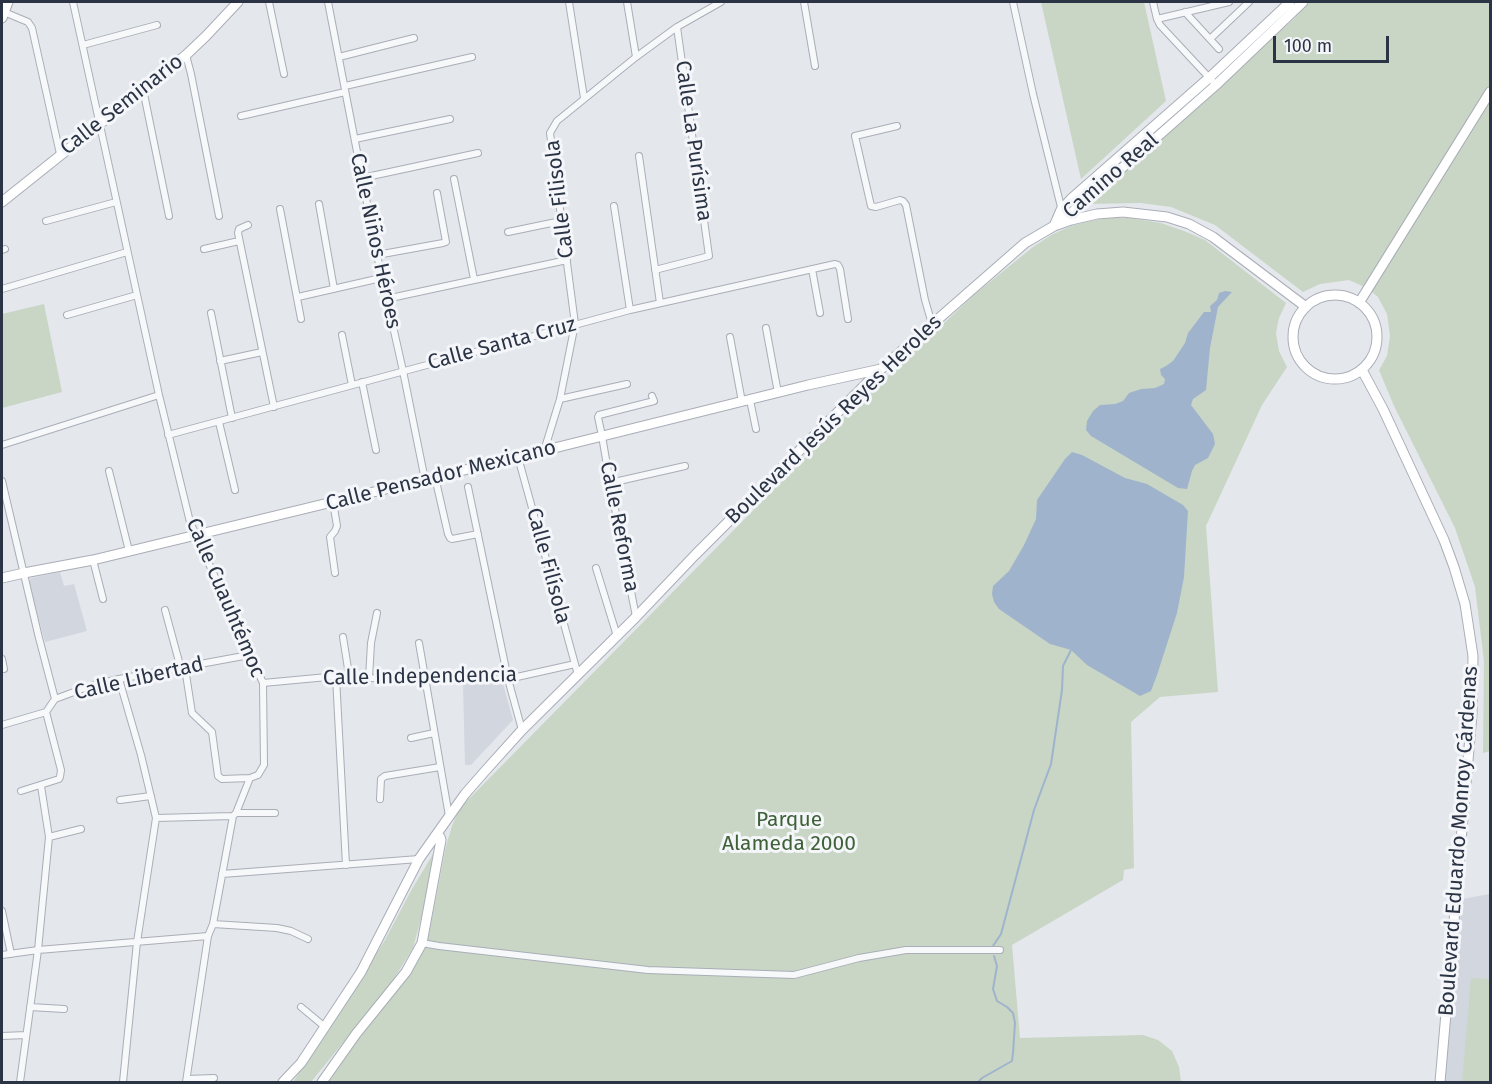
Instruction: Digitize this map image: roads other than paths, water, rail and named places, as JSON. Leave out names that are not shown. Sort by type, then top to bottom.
[{"type":"main road","points":[[3,15],[8,2]]},
{"type":"main road","name":"Calle Seminario","points":[[2,202],[186,55],[238,2]]},
{"type":"main road","name":"Camino Real","points":[[1212,81],[1290,2]]},
{"type":"main road","name":"Camino Real","points":[[1054,226],[1064,214],[1071,200],[1303,2]]},
{"type":"main road","points":[[1359,303],[1491,92]]},
{"type":"main road","name":"Boulevard Jesús Reyes Heroles","points":[[283,1083],[301,1063],[361,972],[419,859],[465,794],[522,730],[880,369],[1025,243],[1054,226],[1088,215],[1123,212],[1167,217],[1189,224],[1212,237],[1306,307]]},
{"type":"main road","points":[[1341,296],[1359,303],[1370,312],[1377,335],[1377,345],[1369,363],[1362,370],[1346,378],[1329,379],[1313,373],[1298,358],[1294,348],[1293,337],[1299,316],[1313,301],[1322,297],[1341,296]]},
{"type":"main road","name":"Calle Pensador Mexicano","points":[[2,578],[196,536],[880,369]]},
{"type":"main road","name":"Boulevard Eduardo Monroy Cárdenas","points":[[1362,370],[1383,409],[1444,540],[1465,604],[1473,654],[1472,714],[1440,1083]]},
{"type":"main road","points":[[322,1083],[356,1034],[406,972],[422,943],[441,840],[436,835]]},
{"type":"street","name":"Calle Cuauhtémoc","points":[[73,2],[136,294],[190,522],[263,683],[264,765],[258,775],[250,778],[234,815],[213,924],[208,936],[186,1081]]},
{"type":"street","points":[[269,2],[284,74]]},
{"type":"street","name":"Calle Niños Héroes","points":[[328,2],[381,278],[425,480]]},
{"type":"street","points":[[569,2],[585,98]]},
{"type":"street","points":[[627,2],[636,57]]},
{"type":"street","name":"Calle Filisola","points":[[544,451],[560,399],[575,324],[549,133],[557,121],[636,57],[710,5],[721,2]]},
{"type":"street","points":[[804,2],[815,66]]},
{"type":"street","points":[[1013,2],[1064,214]]},
{"type":"street","points":[[1153,2],[1160,25],[1212,81]]},
{"type":"street","points":[[1157,20],[1229,2]]},
{"type":"street","points":[[1210,39],[1248,2]]},
{"type":"street","points":[[1185,12],[1219,49]]},
{"type":"street","points":[[3,15],[28,22],[32,28],[60,154]]},
{"type":"street","points":[[83,45],[157,25]]},
{"type":"street","name":"Calle La Purísima","points":[[655,270],[709,256],[677,27]]},
{"type":"street","points":[[339,57],[414,38]]},
{"type":"street","points":[[186,55],[219,216]]},
{"type":"street","points":[[241,116],[472,57]]},
{"type":"street","points":[[143,89],[169,216]]},
{"type":"street","points":[[355,139],[450,119]]},
{"type":"street","points":[[897,126],[855,136],[871,206],[876,207],[900,200],[906,205],[932,324]]},
{"type":"street","points":[[362,178],[478,153]]},
{"type":"street","points":[[639,156],[660,303]]},
{"type":"street","points":[[454,179],[474,279]]},
{"type":"street","points":[[377,255],[446,242],[437,193]]},
{"type":"street","points":[[46,221],[116,202]]},
{"type":"street","points":[[319,204],[334,289]]},
{"type":"street","points":[[614,206],[630,310]]},
{"type":"street","points":[[280,209],[302,319]]},
{"type":"street","points":[[508,232],[561,221]]},
{"type":"street","points":[[248,225],[238,230],[239,241],[274,407]]},
{"type":"street","points":[[204,249],[239,241]]},
{"type":"street","points":[[2,289],[127,252]]},
{"type":"street","points":[[386,299],[567,260]]},
{"type":"street","name":"Calle Santa Cruz","points":[[168,435],[575,324],[835,264],[838,265],[848,319]]},
{"type":"street","points":[[812,269],[820,313]]},
{"type":"street","points":[[298,297],[381,278]]},
{"type":"street","points":[[67,315],[136,294]]},
{"type":"street","points":[[211,313],[232,418]]},
{"type":"street","points":[[766,328],[778,393]]},
{"type":"street","points":[[342,334],[352,385]]},
{"type":"street","points":[[730,337],[746,401],[756,429]]},
{"type":"street","points":[[220,361],[262,352]]},
{"type":"street","points":[[362,382],[376,450]]},
{"type":"street","points":[[560,399],[627,384]]},
{"type":"street","points":[[2,445],[159,395]]},
{"type":"street","name":"Calle Reforma","points":[[636,617],[598,417],[653,399]]},
{"type":"street","points":[[219,422],[235,490]]},
{"type":"street","name":"Calle Filísola","points":[[518,457],[578,675]]},
{"type":"street","points":[[610,483],[685,466]]},
{"type":"street","points":[[109,471],[129,551]]},
{"type":"street","points":[[435,477],[450,538],[478,534]]},
{"type":"street","points":[[2,481],[55,699]]},
{"type":"street","points":[[468,487],[508,679],[522,730]]},
{"type":"street","points":[[333,502],[337,526],[330,537],[335,573]]},
{"type":"street","points":[[93,560],[103,599]]},
{"type":"street","points":[[596,568],[617,636]]},
{"type":"street","points":[[165,610],[183,668],[192,715],[212,732],[218,776],[222,779],[250,778]]},
{"type":"street","points":[[369,678],[371,643],[377,613]]},
{"type":"street","points":[[343,637],[349,675]]},
{"type":"street","points":[[419,643],[449,816]]},
{"type":"street","name":"Calle Libertad","points":[[46,712],[55,699],[93,685],[249,654]]},
{"type":"street","points":[[2,659],[4,669]]},
{"type":"street","name":"Calle Independencia","points":[[263,683],[349,675],[425,680],[508,679],[575,664]]},
{"type":"street","points":[[336,676],[346,865]]},
{"type":"street","points":[[119,679],[156,818],[137,942],[123,1083]]},
{"type":"street","points":[[2,725],[46,712],[60,766],[60,777],[41,786],[21,791]]},
{"type":"street","points":[[411,738],[434,733]]},
{"type":"street","points":[[380,799],[381,779],[385,776],[440,767]]},
{"type":"street","points":[[20,1083],[38,950],[49,837],[41,786]]},
{"type":"street","points":[[120,800],[151,796]]},
{"type":"street","points":[[156,818],[275,813]]},
{"type":"street","points":[[49,837],[81,829]]},
{"type":"street","points":[[222,874],[419,859]]},
{"type":"street","points":[[2,911],[11,954]]},
{"type":"street","points":[[213,924],[277,928],[291,931],[308,939]]},
{"type":"street","points":[[2,955],[208,936]]},
{"type":"street","points":[[422,943],[648,970],[794,975],[859,958],[906,950],[1000,950]]},
{"type":"street","points":[[30,1007],[64,1009]]},
{"type":"street","points":[[301,1007],[325,1027]]},
{"type":"street","points":[[2,1036],[26,1035]]},
{"type":"street","points":[[186,1081],[214,1078]]},
{"type":"water","points":[[1232,292],[1218,307],[1210,348],[1206,390],[1193,399],[1191,405],[1213,434],[1215,444],[1208,458],[1195,465],[1187,489],[1178,488],[1091,436],[1086,430],[1087,421],[1100,405],[1115,404],[1123,401],[1129,393],[1164,384],[1165,379],[1160,369],[1173,361],[1185,343],[1188,333],[1204,312],[1211,312],[1210,306],[1217,300],[1219,293]]},
{"type":"water","points":[[1072,452],[1125,478],[1147,484],[1183,505],[1188,511],[1184,577],[1177,613],[1151,691],[1140,696],[1087,665],[1071,650],[1050,644],[999,609],[994,602],[993,586],[1009,571],[1024,545],[1036,519],[1037,500]]},
{"type":"waterway","points":[[993,946],[1001,934],[1034,810],[1051,764],[1062,690],[1063,666],[1071,650]]},
{"type":"waterway","points":[[978,1082],[1012,1061],[1015,1023],[1013,1013],[997,1001],[993,989],[997,966],[994,956]]},
{"type":"park label","name":"Parque Alameda 2000","points":[[789,832]]}]
